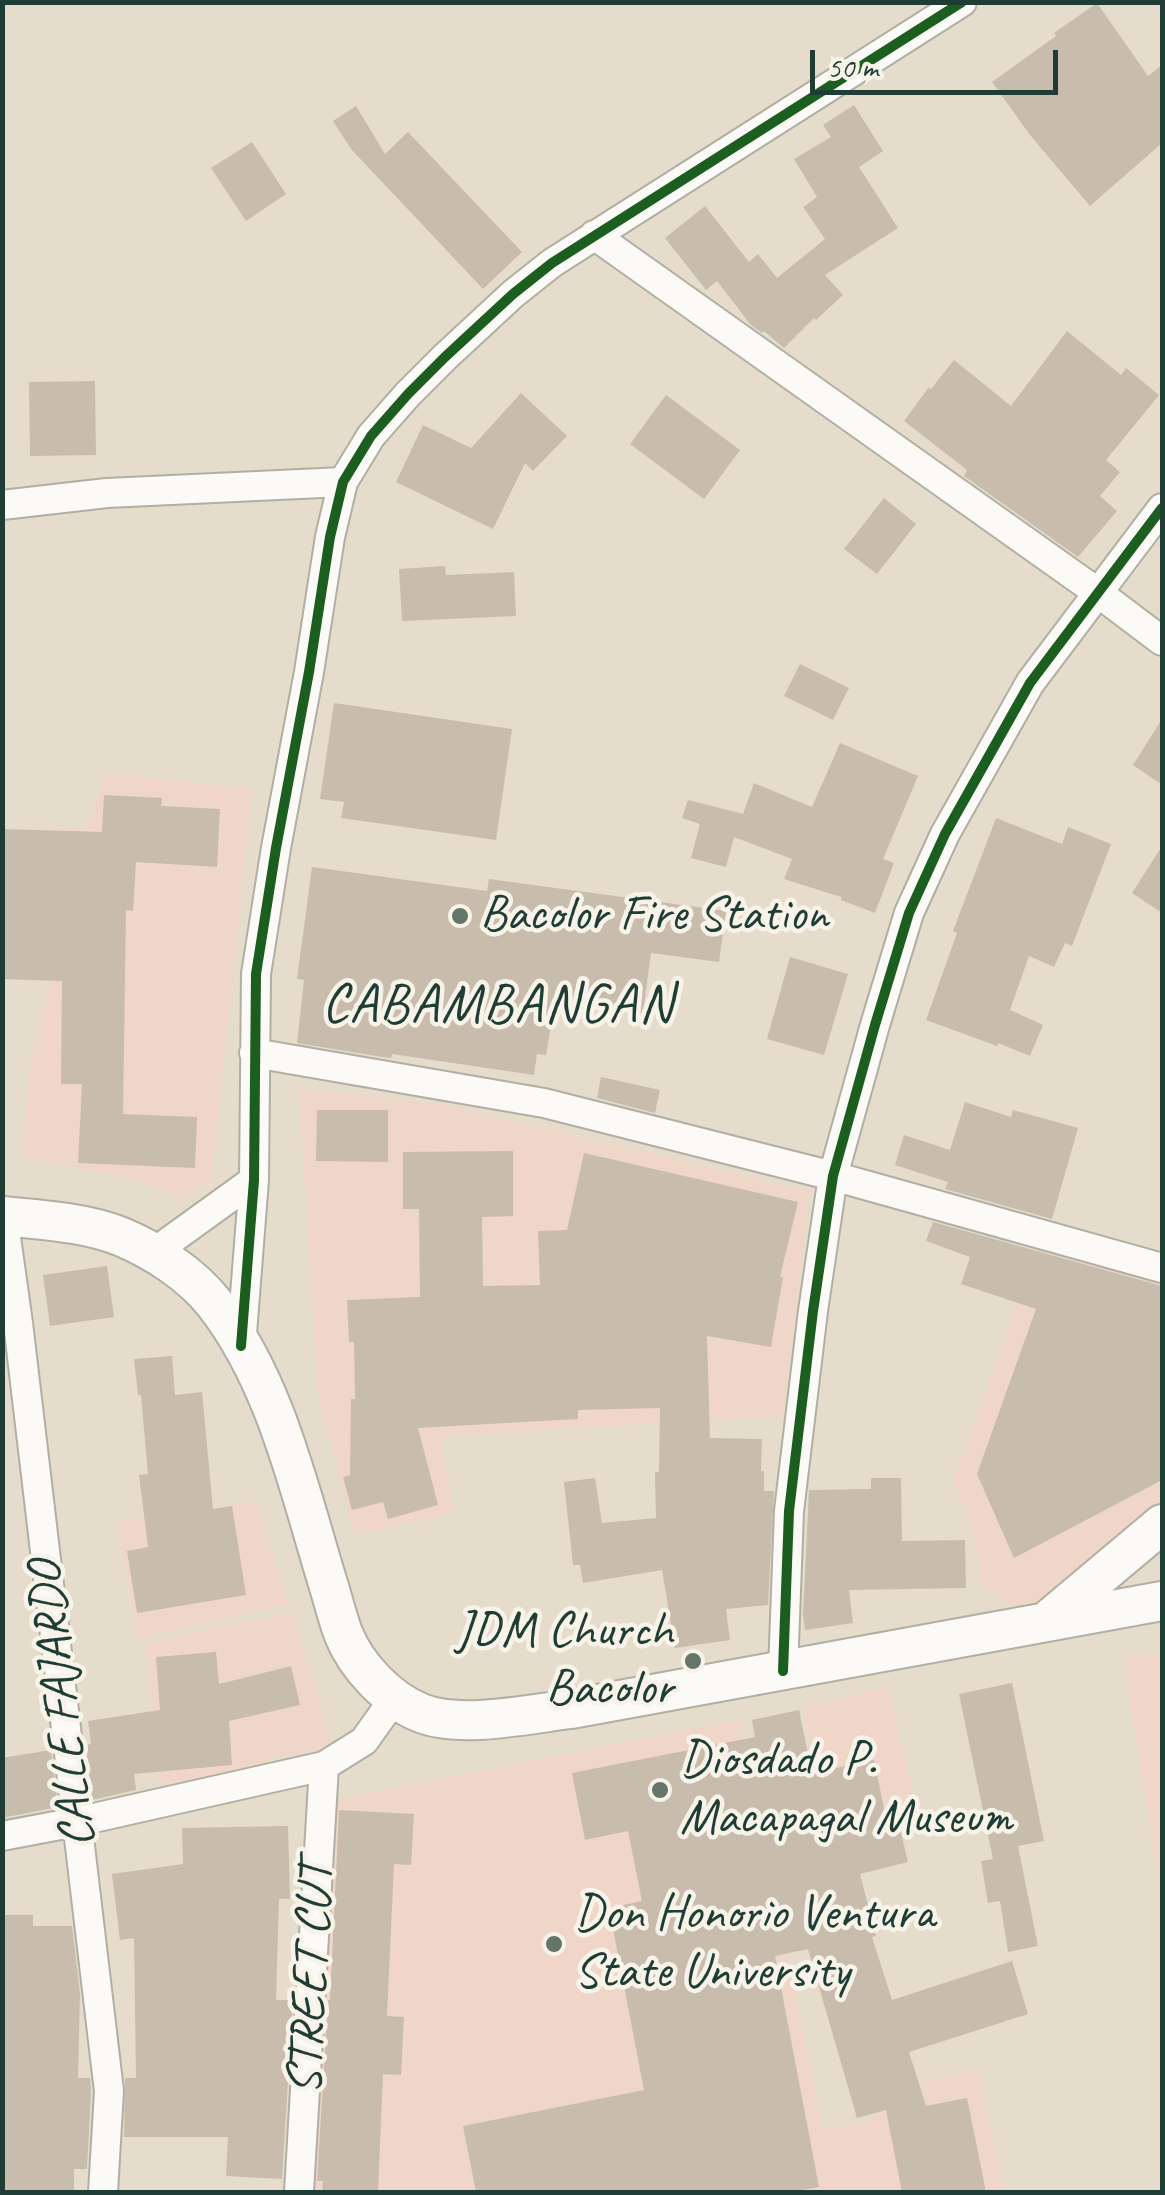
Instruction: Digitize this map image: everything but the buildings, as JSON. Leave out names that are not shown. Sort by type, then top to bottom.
[{"type":"main road","points":[[3,1216],[92,1228],[120,1236],[184,1274],[213,1302],[262,1381],[344,1636],[364,1669],[394,1699],[422,1714],[493,1719],[571,1709],[1162,1601]]},
{"type":"main road","points":[[1046,1621],[1162,1524]]},
{"type":"street","points":[[242,1346],[254,1180],[256,974],[330,538],[343,482],[371,436],[445,356],[526,284],[594,234],[962,2]]},
{"type":"street","points":[[594,234],[1162,641]]},
{"type":"street","points":[[2,505],[106,494],[343,482]]},
{"type":"street","points":[[783,1671],[789,1512],[832,1176],[909,914],[945,834],[1030,683],[1162,508]]},
{"type":"street","points":[[254,1053],[544,1103],[832,1176],[1162,1268]]},
{"type":"street","points":[[153,1253],[254,1180]]},
{"type":"street","name":"CALLE FAJARDO","points":[[3,1216],[109,2090],[103,2192]]},
{"type":"street","points":[[2,1836],[324,1766],[364,1742],[394,1699]]},
{"type":"street","name":"STREET CUT","points":[[300,2192],[324,1766]]},
{"type":"shaded area","points":[[106,773],[252,789],[211,1181],[180,1199],[135,1180],[22,1156],[31,1057],[50,983],[56,828],[86,830]]},
{"type":"shaded area","points":[[299,1088],[445,1105],[810,1191],[782,1416],[440,1437],[454,1513],[354,1535],[318,1391]]},
{"type":"shaded area","points":[[1043,1235],[1162,1277],[1162,1513],[1026,1616],[980,1584],[976,1540],[953,1481]]},
{"type":"shaded area","points":[[256,1501],[289,1604],[138,1638],[116,1521]]},
{"type":"shaded area","points":[[293,1612],[331,1743],[163,1789],[145,1642]]},
{"type":"shaded area","points":[[1162,1652],[1162,1905],[1124,1659]]},
{"type":"shaded area","points":[[888,1687],[916,1808],[831,1828],[802,1707]]},
{"type":"shaded area","name":"Don Honorio Ventura State University","points":[[739,1720],[823,2130],[878,2119],[876,2094],[978,2069],[1004,2192],[309,2192],[328,1819],[339,1799]]},
{"type":"cycle path","points":[[241,1346],[254,1180],[256,974],[330,537],[343,482],[371,436],[408,394],[513,294],[552,263],[962,2]]},
{"type":"cycle path","points":[[783,1671],[789,1511],[833,1176],[909,913],[945,834],[1030,683],[1162,508]]},
{"type":"place","name":"Bacolor Fire Station","points":[[460,916]]},
{"type":"place","name":"JDM Church Bacolor","points":[[693,1661]]},
{"type":"place","name":"Diosdado P. Macapagal Museum","points":[[660,1790]]},
{"type":"place","name":"Don Honorio Ventura State University","points":[[554,1944]]},
{"type":"district","name":"CABAMBANGAN","points":[[498,1007]]}]
